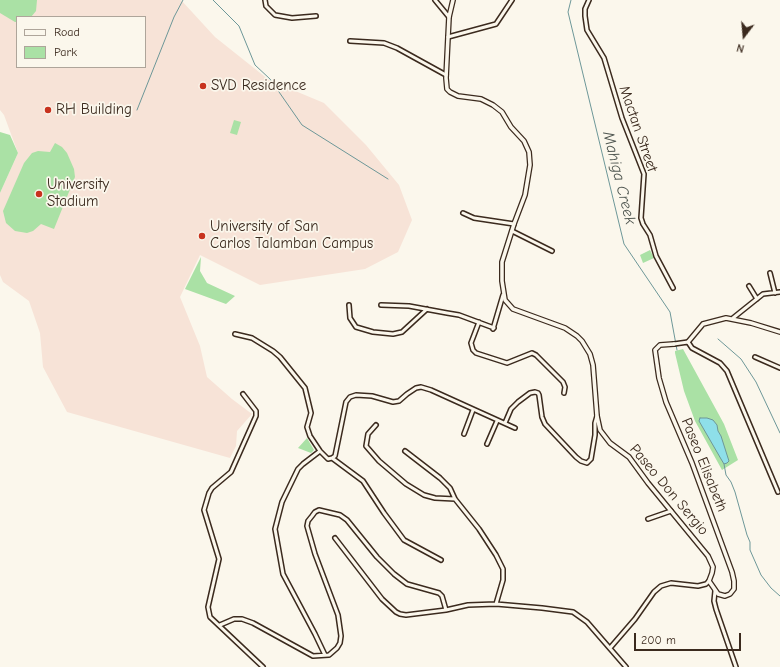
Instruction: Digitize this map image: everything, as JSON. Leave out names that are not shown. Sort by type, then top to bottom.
[{"type":"street","points":[[265,0],[266,6],[275,15],[292,18],[316,16]]},
{"type":"street","points":[[435,0],[449,17]]},
{"type":"street","points":[[381,305],[410,306],[459,315],[494,328],[504,295],[502,270],[514,224],[525,195],[530,165],[529,152],[524,141],[511,127],[502,112],[493,105],[480,99],[452,94],[447,89],[446,76],[449,17],[453,0]]},
{"type":"street","points":[[448,37],[496,24],[512,0]]},
{"type":"street","name":"Mactan Street","points":[[589,0],[585,9],[587,30],[604,58],[622,118],[644,174],[641,218],[650,235],[656,256],[673,288]]},
{"type":"street","points":[[442,7],[451,7]]},
{"type":"street","points":[[350,41],[377,42],[396,48],[446,76]]},
{"type":"street","points":[[464,213],[474,218],[514,224]]},
{"type":"street","points":[[512,231],[552,251]]},
{"type":"street","points":[[770,273],[775,293]]},
{"type":"street","points":[[749,286],[757,299]]},
{"type":"street","points":[[733,318],[763,294],[780,292]]},
{"type":"street","name":"Paseo Don Sergio","points":[[504,295],[507,303],[513,309],[565,328],[582,341],[590,354],[593,364],[599,426],[604,435],[613,445],[630,457],[670,511],[708,556],[712,567],[712,573],[709,581]]},
{"type":"street","points":[[349,305],[350,318],[356,327],[373,332],[393,334],[402,332],[427,309]]},
{"type":"street","points":[[778,492],[727,371],[720,363],[692,348],[688,342],[703,324],[726,318],[733,318],[780,332]]},
{"type":"street","points":[[479,322],[471,344],[476,353],[507,363],[532,353],[536,355],[563,382],[564,393]]},
{"type":"street","points":[[235,334],[252,338],[280,357],[305,388],[311,413],[307,427],[310,436],[320,451],[328,459],[332,458],[363,481],[404,540],[441,560]]},
{"type":"street","name":"Paseo Elisabeth","points":[[688,342],[660,345],[656,348],[655,354],[661,387],[666,402],[692,463],[726,553],[733,577],[734,589],[730,594],[722,596],[715,591]]},
{"type":"street","points":[[755,357],[780,368]]},
{"type":"street","points":[[332,458],[335,456],[346,402],[350,397],[356,395],[372,396],[394,402],[399,401],[406,394],[416,388],[421,387],[431,390],[515,428]]},
{"type":"street","points":[[505,423],[511,409],[518,402],[530,393],[538,393],[542,418],[545,424],[576,457],[587,463],[591,459],[597,416]]},
{"type":"street","points":[[243,394],[256,411],[256,416],[231,472],[212,488],[204,510],[219,559],[208,607],[210,617],[263,667]]},
{"type":"street","points":[[464,434],[473,410]]},
{"type":"street","points":[[487,444],[497,420]]},
{"type":"street","points":[[376,425],[368,434],[366,446],[379,461],[406,484],[424,495],[435,498],[455,499]]},
{"type":"street","points":[[404,450],[450,488],[455,499],[479,529],[496,555],[503,569],[503,580],[496,604]]},
{"type":"street","points":[[320,451],[298,469],[282,502],[275,528],[283,574],[315,634],[324,656]]},
{"type":"street","points":[[220,625],[234,619],[242,618],[313,656],[329,655],[340,643],[338,615],[315,554],[307,526],[308,521],[315,512],[320,510],[340,515],[347,520],[377,557],[394,574],[407,584],[442,596],[446,610]]},
{"type":"street","points":[[648,519],[670,511]]},
{"type":"street","points":[[335,538],[382,599],[396,612],[406,615],[446,610],[468,605],[496,604],[573,612],[587,622],[626,667]]},
{"type":"street","points":[[610,648],[635,619],[660,586],[670,583],[698,586],[709,581],[715,591],[714,601],[716,609],[736,667]]},
{"type":"shaded area","name":"University of San Carlos Talamban Campus","points":[[0,0],[181,0],[215,37],[269,80],[324,103],[366,145],[399,185],[412,220],[398,252],[365,269],[260,285],[200,255],[180,297],[200,346],[207,377],[252,414],[237,431],[236,446],[230,458],[67,412],[43,367],[40,333],[29,301],[3,282],[0,275],[0,193],[18,153],[4,115],[0,110]]},
{"type":"green space","points":[[0,0],[37,0],[36,11],[32,16],[16,16],[16,22],[0,13]]},
{"type":"green space","points":[[234,120],[241,122],[237,135],[230,133]]},
{"type":"green space","points":[[0,132],[10,135],[18,153],[0,193]]},
{"type":"green space","name":"University Stadium","points":[[55,143],[62,147],[67,153],[74,169],[75,177],[54,229],[41,224],[33,231],[27,233],[15,231],[6,223],[3,211],[24,163],[32,153],[38,151],[50,152]]},
{"type":"green space","points":[[650,250],[654,258],[643,263],[640,255]]},
{"type":"green space","points":[[201,257],[200,271],[207,283],[235,296],[226,304],[185,289]]},
{"type":"green space","points":[[683,349],[724,424],[738,460],[722,470],[695,421],[684,391],[675,353],[675,351]]},
{"type":"green space","points":[[307,438],[314,450],[311,453],[298,448]]},
{"type":"water","points":[[700,418],[713,420],[717,425],[729,461],[727,463],[724,464],[721,459],[699,421]]},
{"type":"waterway","points":[[137,110],[174,17],[183,0]]},
{"type":"waterway","points":[[213,0],[239,26],[255,65],[270,79],[302,125],[388,179]]},
{"type":"waterway","name":"Mahiga Creek","points":[[571,0],[568,12],[624,244],[670,312],[677,350]]},
{"type":"waterway","points":[[718,339],[741,359],[756,382],[780,433]]},
{"type":"waterway","points":[[724,464],[726,475],[735,492],[750,542],[750,550],[761,575],[771,588],[780,596]]},
{"type":"place","name":"SVD Residence","points":[[203,86]]},
{"type":"place","name":"RH Building","points":[[48,110]]},
{"type":"place","name":"University Stadium","points":[[39,194]]},
{"type":"place","name":"University of San Carlos Talamban Campus","points":[[202,236]]}]
